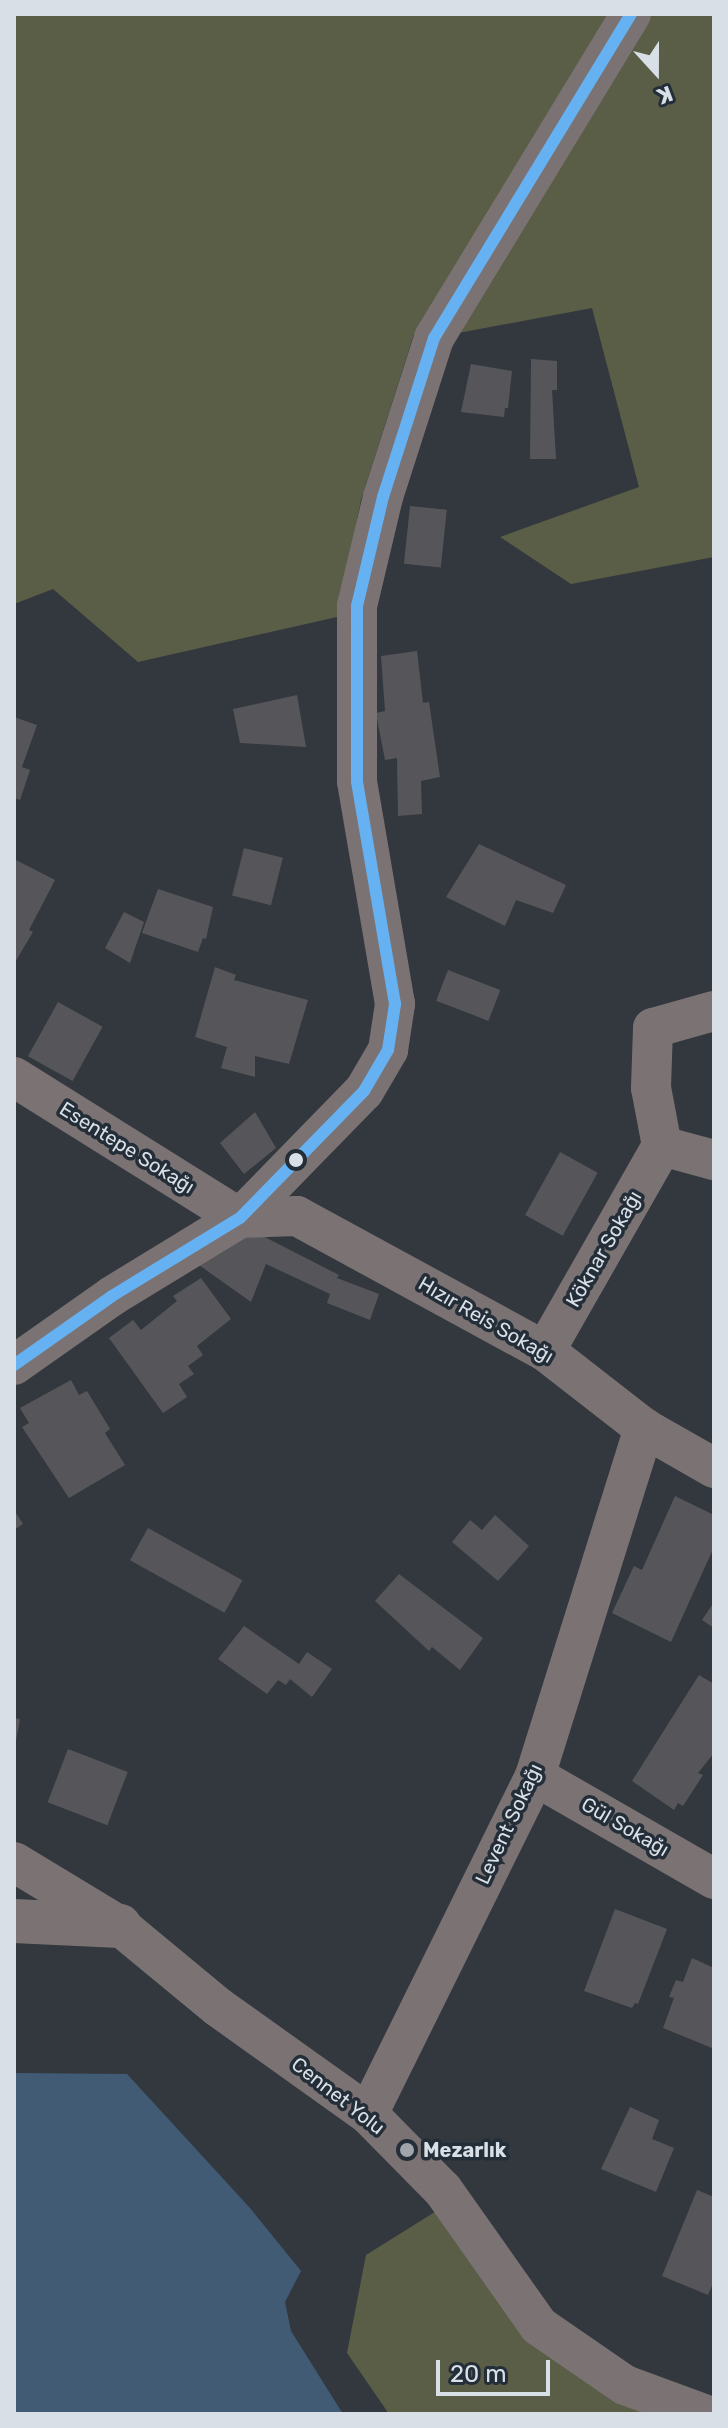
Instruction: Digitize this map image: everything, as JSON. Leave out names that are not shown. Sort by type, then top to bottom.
[{"type":"street","points":[[14,1365],[112,1296],[240,1218],[364,1091],[388,1050],[395,1004],[357,781],[357,606],[376,524],[434,338],[631,14]]},
{"type":"street","points":[[714,1011],[653,1028],[651,1088],[662,1146],[714,1160]]},
{"type":"street","name":"Esentepe Sokağı","points":[[14,1077],[240,1218]]},
{"type":"street","name":"Köknar Sokağı","points":[[545,1351],[662,1146]]},
{"type":"street","name":"Hızır Reis Sokağı","points":[[240,1218],[297,1216],[545,1351],[644,1428],[714,1468]]},
{"type":"street","name":"Levent Sokağı","points":[[368,2114],[535,1776],[644,1428]]},
{"type":"street","name":"Gül Sokağı","points":[[535,1776],[714,1879]]},
{"type":"street","name":"Cennet Yolu","points":[[14,1862],[120,1926],[218,2007],[368,2114],[443,2190],[539,2326],[625,2385],[704,2414]]},
{"type":"street","points":[[14,1921],[120,1926]]},
{"type":"green space","points":[[14,14],[714,14],[714,557],[571,584],[500,537],[639,487],[592,308],[453,334],[414,334],[361,500],[337,617],[138,662],[53,589],[14,604]]},
{"type":"green space","points":[[438,2210],[521,2333],[613,2401],[654,2414],[389,2414],[347,2353],[366,2255]]},
{"type":"water","points":[[14,2073],[127,2074],[250,2208],[301,2271],[285,2302],[291,2331],[343,2414],[14,2414]]},
{"type":"building","points":[[531,359],[557,361],[557,390],[552,390],[556,459],[530,459]]},
{"type":"building","points":[[471,364],[512,371],[504,417],[461,412]]},
{"type":"building","points":[[410,506],[447,510],[441,568],[404,564]]},
{"type":"building","points":[[417,651],[423,703],[429,702],[440,777],[421,781],[422,814],[398,816],[397,758],[385,760],[376,713],[385,711],[381,656]]},
{"type":"building","points":[[297,695],[306,747],[240,743],[233,709]]},
{"type":"building","points":[[14,717],[37,725],[22,767],[30,770],[20,800],[14,798]]},
{"type":"building","points":[[479,844],[566,885],[553,913],[516,900],[505,926],[446,897]]},
{"type":"building","points":[[244,848],[283,858],[271,905],[232,896]]},
{"type":"building","points":[[14,859],[55,880],[29,930],[33,932],[14,964]]},
{"type":"building","points":[[158,889],[213,907],[206,939],[203,938],[198,952],[142,933]]},
{"type":"building","points":[[124,912],[144,922],[130,963],[105,948]]},
{"type":"building","points":[[215,967],[236,975],[234,980],[308,1000],[289,1064],[255,1056],[255,1077],[221,1068],[227,1047],[195,1037]]},
{"type":"building","points":[[448,970],[500,990],[488,1021],[436,1001]]},
{"type":"building","points":[[58,1002],[103,1027],[73,1081],[28,1056]]},
{"type":"building","points":[[255,1112],[276,1148],[244,1174],[220,1143]]},
{"type":"building","points":[[560,1152],[598,1173],[563,1236],[525,1215]]},
{"type":"building","points":[[243,1226],[339,1275],[337,1278],[379,1294],[370,1320],[327,1303],[330,1294],[266,1264],[251,1302],[192,1260]]},
{"type":"building","points":[[201,1278],[231,1319],[197,1346],[203,1355],[188,1366],[194,1374],[179,1384],[187,1397],[163,1413],[109,1338],[133,1320],[141,1330],[177,1301],[173,1296]]},
{"type":"building","points":[[71,1380],[79,1395],[87,1391],[110,1429],[105,1433],[125,1465],[69,1498],[22,1427],[29,1423],[20,1408]]},
{"type":"building","points":[[675,1496],[714,1515],[714,1547],[671,1642],[612,1613],[634,1566],[642,1570]]},
{"type":"building","points":[[14,1510],[23,1524],[14,1530]]},
{"type":"building","points":[[495,1515],[529,1546],[498,1581],[452,1542],[470,1520],[482,1530]]},
{"type":"building","points":[[148,1528],[242,1580],[225,1613],[130,1560]]},
{"type":"building","points":[[399,1574],[483,1638],[460,1670],[432,1647],[429,1651],[375,1601]]},
{"type":"building","points":[[714,1602],[714,1628],[702,1620]]},
{"type":"building","points":[[244,1626],[299,1664],[307,1652],[332,1669],[312,1697],[290,1679],[286,1685],[278,1680],[267,1694],[218,1659]]},
{"type":"building","points":[[699,1675],[714,1684],[714,1753],[698,1773],[703,1775],[683,1806],[678,1803],[674,1810],[632,1781]]},
{"type":"building","points":[[14,1718],[20,1719],[16,1741],[14,1741]]},
{"type":"building","points":[[68,1749],[128,1772],[107,1825],[48,1802]]},
{"type":"building","points":[[615,1909],[667,1929],[638,2004],[635,2003],[632,2008],[584,1991]]},
{"type":"building","points":[[692,1958],[714,1968],[712,2048],[663,2028],[674,1998],[669,1997],[676,1980],[683,1982]]},
{"type":"building","points":[[630,2107],[659,2120],[652,2139],[674,2148],[656,2192],[601,2169]]},
{"type":"building","points":[[697,2190],[714,2197],[714,2281],[708,2295],[662,2276]]},
{"type":"transit line","points":[[14,1365],[112,1296],[240,1218],[364,1091],[388,1050],[395,1004],[357,781],[357,606],[383,497],[434,338],[631,14]]},
{"type":"place","name":"Mezarlık","points":[[407,2150]]}]
